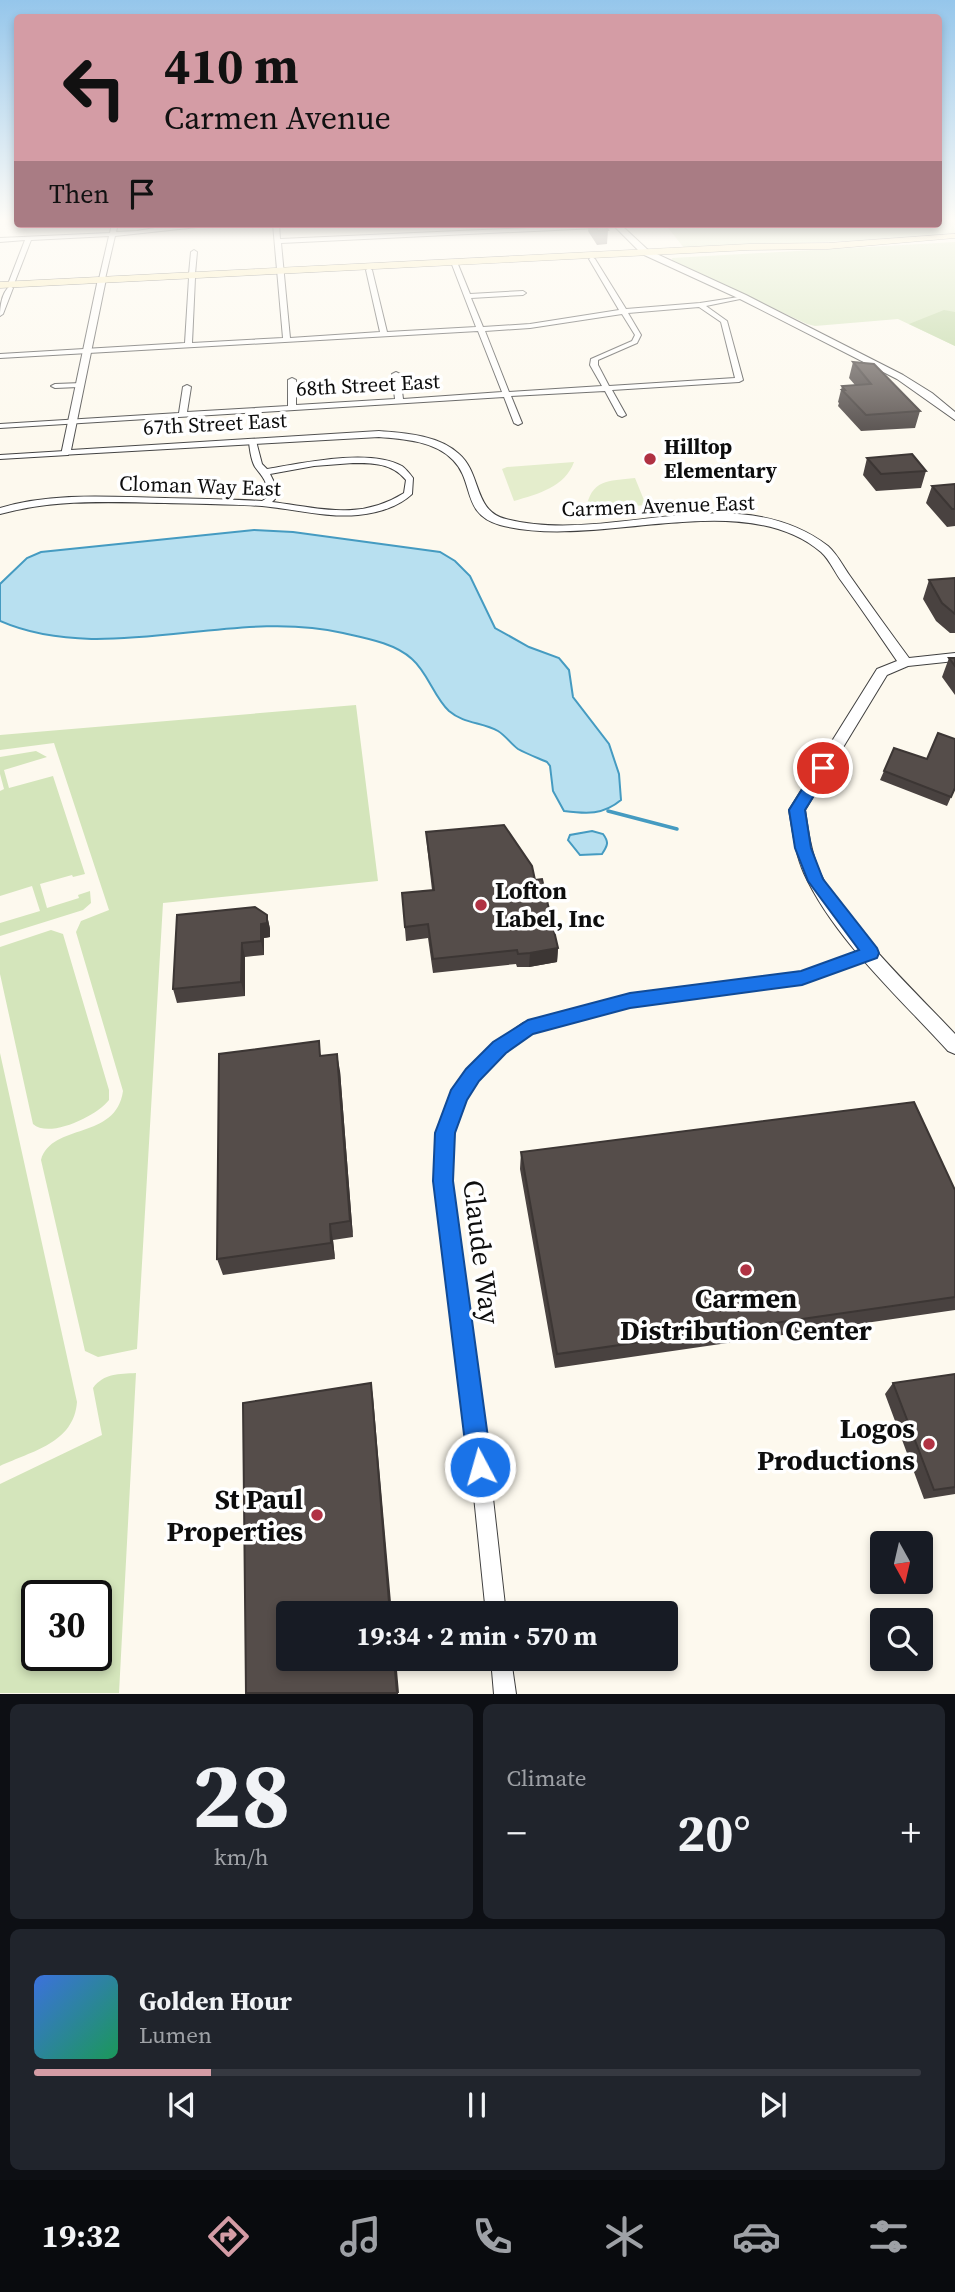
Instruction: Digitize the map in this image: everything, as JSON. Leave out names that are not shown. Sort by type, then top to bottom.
[{"type":"street","points":[[65,453],[98,299]]},
{"type":"street","points":[[188,346],[191,299]]},
{"type":"street","points":[[283,299],[287,341]]},
{"type":"street","points":[[376,299],[384,335]]},
{"type":"street","points":[[468,299],[518,423]]},
{"type":"street","points":[[617,299],[638,335],[635,342],[595,359],[594,365],[622,415]]},
{"type":"street","points":[[0,356],[481,330],[530,326],[625,311],[700,306],[733,299]]},
{"type":"street","points":[[747,299],[900,377],[929,395],[955,417]]},
{"type":"street","name":"68th Street East","points":[[0,426],[739,380],[724,321],[700,306]]},
{"type":"street","points":[[396,374],[399,401]]},
{"type":"street","points":[[292,380],[292,407]]},
{"type":"street","points":[[55,386],[79,385]]},
{"type":"street","points":[[183,414],[187,387]]},
{"type":"street","name":"67th Street East","points":[[0,457],[380,434],[407,436],[432,443]]},
{"type":"street","points":[[252,441],[258,466],[267,472],[272,490],[271,499],[263,503]]},
{"type":"street","name":"Carmen Avenue East","points":[[432,443],[462,464],[477,507],[498,520],[527,529],[556,530],[747,519],[776,523],[802,534],[825,550],[905,662]]},
{"type":"street","name":"Cloman Way East","points":[[0,511],[54,501],[100,499],[263,503],[337,513],[367,513],[397,503],[408,494],[410,480],[399,468],[377,462],[314,463],[267,472]]},
{"type":"street","points":[[955,657],[905,662],[882,673],[797,810],[803,848],[816,881],[870,953],[955,1046]]},
{"type":"street","name":"Claude Way","points":[[495,1601],[473,1405],[443,1181],[445,1133],[458,1096],[472,1075],[499,1048],[528,1027],[630,1001],[802,978],[870,953]]},
{"type":"street","points":[[502,1671],[505,1693]]},
{"type":"green space","points":[[754,299],[955,299],[955,346],[898,319],[815,326]]},
{"type":"green space","points":[[944,310],[955,312],[955,346],[909,324]]},
{"type":"green space","points":[[574,462],[564,478],[550,488],[514,501],[502,469],[507,467]]},
{"type":"green space","points":[[635,478],[646,505],[586,510],[588,500],[597,487],[609,481]]},
{"type":"green space","points":[[356,705],[378,881],[163,903],[137,1349],[98,1357],[85,1351],[41,1160],[47,1148],[57,1140],[109,1118],[118,1107],[123,1091],[76,932],[81,921],[109,910],[54,743],[0,750],[0,735]]},
{"type":"green space","points":[[36,751],[47,757],[4,770],[9,788],[53,776],[85,874],[40,884],[47,908],[79,898],[78,895],[90,891],[91,903],[83,910],[0,936],[0,923],[40,911],[32,886],[0,896],[0,791],[4,789],[0,774],[0,757]]},
{"type":"green space","points":[[51,930],[63,934],[109,1090],[109,1100],[84,1119],[50,1129],[33,1124],[0,974],[0,947]]},
{"type":"green space","points":[[0,1053],[77,1402],[74,1416],[60,1436],[38,1450],[0,1466]]},
{"type":"green space","points":[[136,1373],[119,1693],[0,1693],[0,1484],[102,1435],[93,1388],[102,1379],[118,1374]]},
{"type":"water","points":[[254,530],[293,532],[440,552],[455,561],[470,576],[495,628],[529,647],[559,658],[569,670],[573,697],[609,744],[619,774],[621,800],[594,812],[564,811],[553,791],[550,766],[547,762],[518,749],[498,731],[467,721],[449,711],[412,659],[405,653],[379,642],[301,627],[258,627],[82,639],[40,634],[0,621],[0,584],[27,558],[41,552]]},
{"type":"water","points":[[592,831],[603,834],[607,841],[606,848],[602,854],[580,855],[568,840],[570,835]]},
{"type":"building","points":[[853,362],[874,364],[920,411],[866,415],[842,390],[845,390],[842,386],[871,384]]},
{"type":"building","points":[[912,454],[926,471],[881,474],[867,458]]},
{"type":"building","points":[[955,484],[955,509],[952,509],[932,486]]},
{"type":"building","points":[[955,578],[955,614],[942,603],[929,580]]},
{"type":"building","points":[[938,733],[955,739],[955,788],[951,797],[884,771],[894,748],[927,759]]},
{"type":"building","name":"Lofton Label, Inc","points":[[504,825],[532,866],[535,880],[542,879],[558,948],[530,953],[518,954],[517,950],[433,959],[428,924],[405,927],[402,893],[434,890],[426,832]]},
{"type":"building","points":[[255,907],[267,915],[267,923],[261,924],[261,941],[242,943],[241,982],[173,989],[177,915]]},
{"type":"building","points":[[319,1041],[320,1056],[337,1054],[350,1221],[330,1224],[331,1243],[217,1259],[219,1054]]},
{"type":"building","name":"Carmen Distribution Center","points":[[914,1102],[955,1190],[955,1297],[557,1354],[521,1152]]},
{"type":"building","name":"Logos Productions","points":[[955,1374],[955,1487],[934,1490],[893,1383]]},
{"type":"building","name":"St Paul Properties","points":[[371,1383],[389,1601],[276,1601],[276,1671],[395,1671],[397,1693],[246,1693],[243,1403]]},
{"type":"waterway","points":[[608,811],[677,829]]},
{"type":"place","name":"Hilltop Elementary","points":[[650,459]]},
{"type":"place","name":"Lofton Label, Inc","points":[[481,905]]},
{"type":"place","name":"Carmen Distribution Center","points":[[746,1270]]},
{"type":"place","name":"Logos Productions","points":[[929,1444]]},
{"type":"place","name":"St Paul Properties","points":[[317,1515]]},
{"type":"route","points":[[480,1467],[443,1181],[445,1133],[458,1096],[472,1075],[499,1048],[528,1027],[630,1001],[802,978],[870,953],[816,881],[803,848],[797,810],[823,768]]}]
